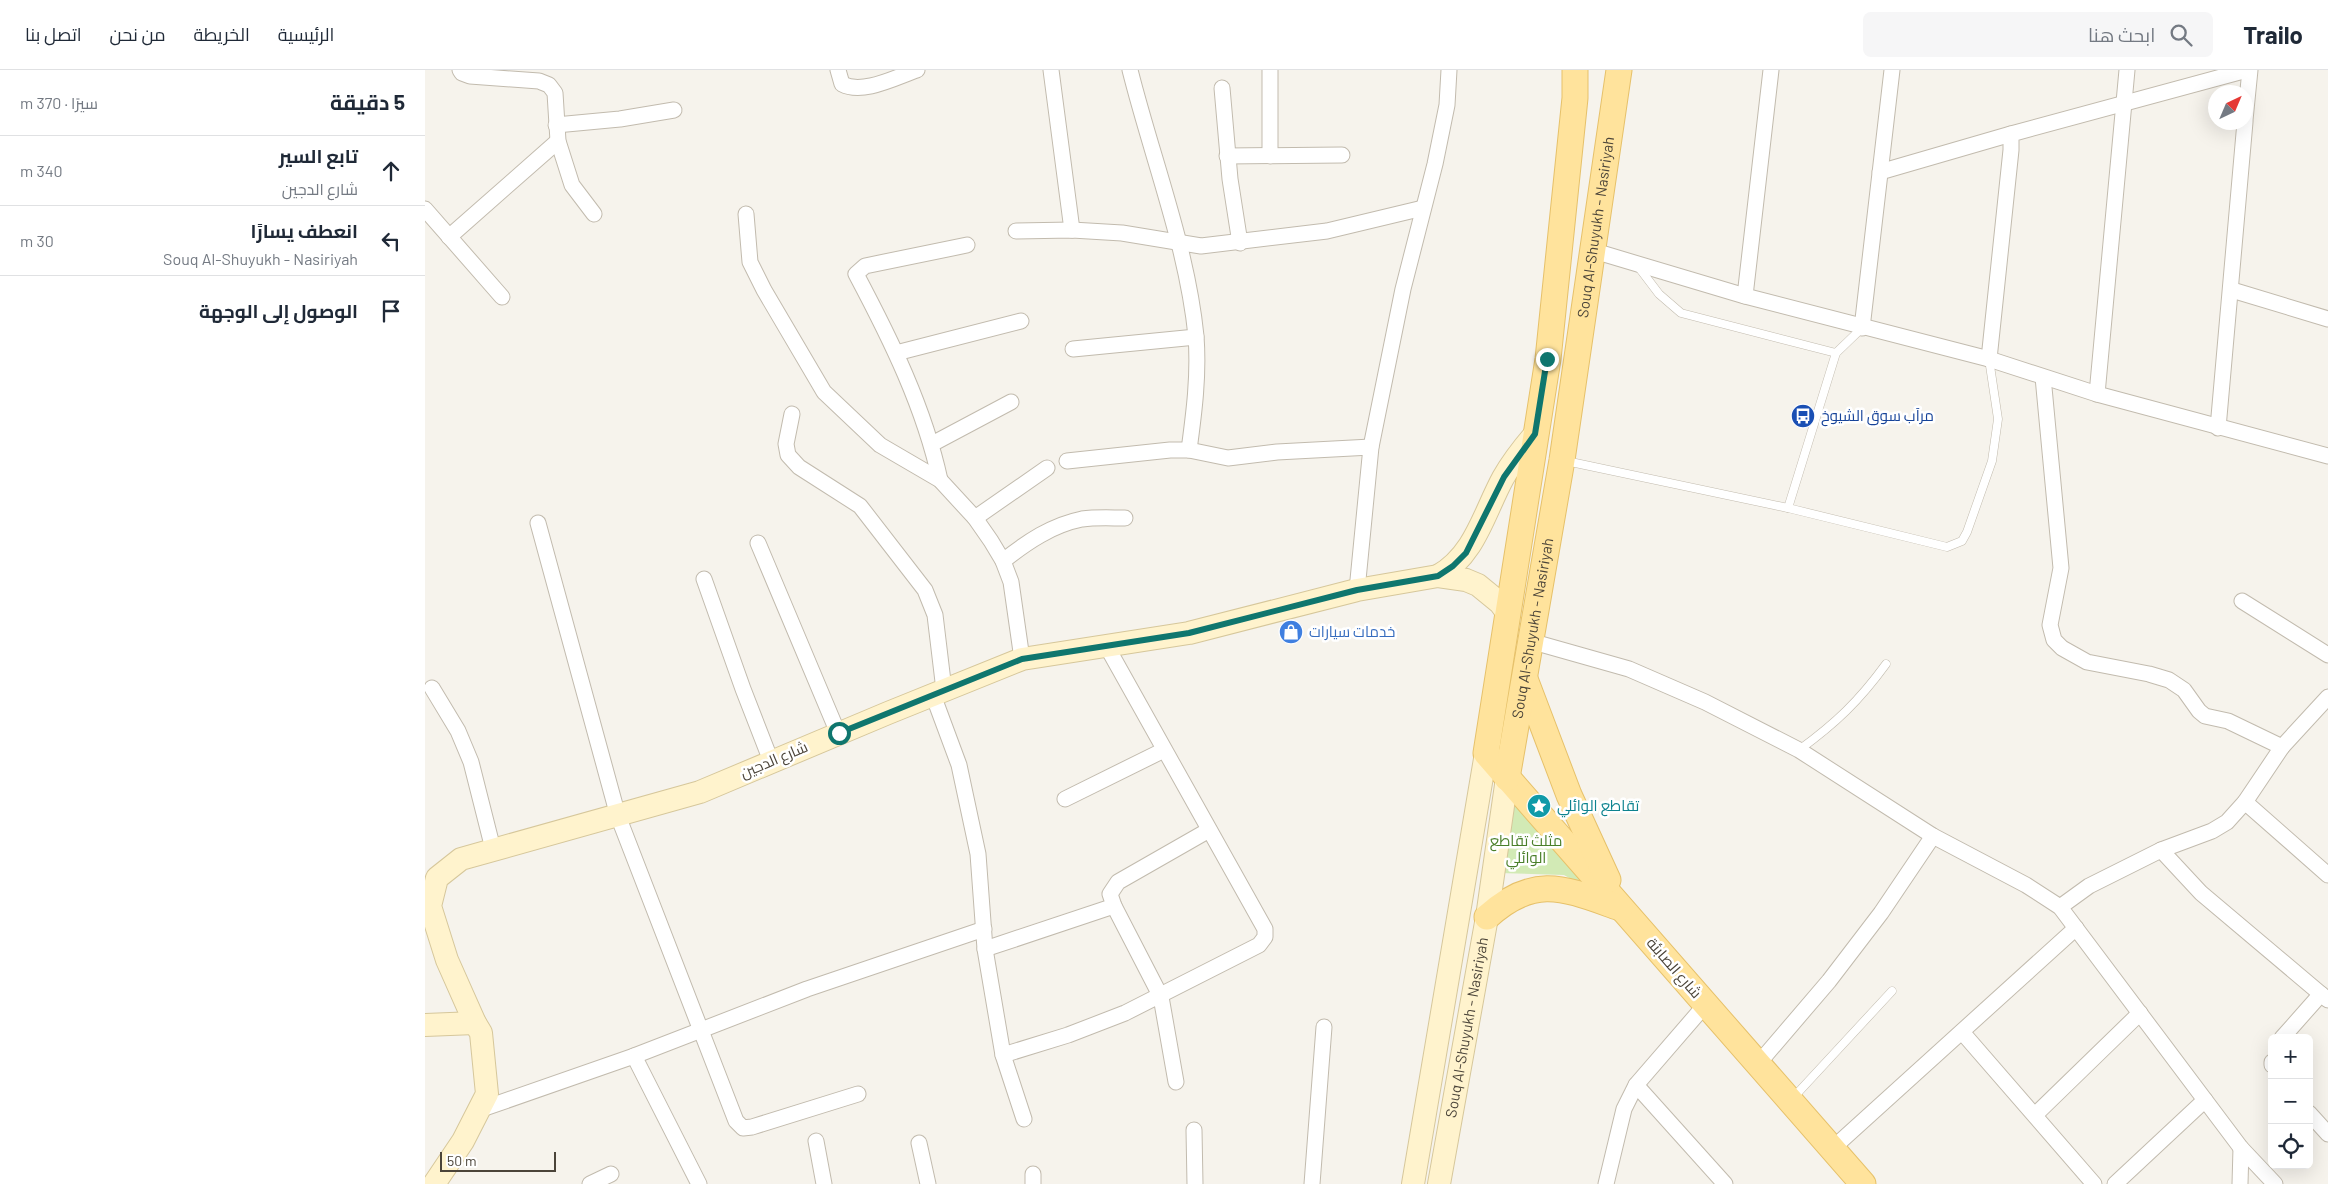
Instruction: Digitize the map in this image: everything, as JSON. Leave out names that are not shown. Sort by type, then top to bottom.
[{"type":"main road","name":"Souq Al-Shuyukh - Nasiriyah","points":[[1485,752],[1547,359],[1575,98],[1575,70]]},
{"type":"main road","name":"Souq Al-Shuyukh - Nasiriyah","points":[[1507,778],[1562,460],[1591,250],[1616,102],[1619,70]]},
{"type":"main road","points":[[1575,98],[1616,102]]},
{"type":"main road","points":[[1524,678],[1569,795],[1623,909]]},
{"type":"main road","name":"شارع الصابئة","points":[[1485,752],[1863,1184]]},
{"type":"main road","points":[[1487,917],[1511,898],[1525,891],[1548,888],[1571,891],[1623,909]]},
{"type":"street","points":[[460,70],[462,73],[470,76],[539,81],[549,85],[555,93],[558,141],[572,185],[594,214]]},
{"type":"street","points":[[838,70],[842,84],[849,88],[860,89],[917,70]]},
{"type":"street","points":[[1051,70],[1073,230]]},
{"type":"street","points":[[1130,70],[1178,244],[1195,337],[1196,399],[1189,450]]},
{"type":"street","points":[[1270,156],[1271,70]]},
{"type":"street","points":[[1357,590],[1371,447],[1386,366],[1435,164],[1447,105],[1449,70]]},
{"type":"street","points":[[1745,296],[1771,70]]},
{"type":"street","points":[[1862,328],[1892,70]]},
{"type":"street","points":[[2097,394],[2126,104],[2127,70]]},
{"type":"street","points":[[1880,172],[2011,134],[2248,70],[2247,85]]},
{"type":"street","points":[[1222,88],[1227,156],[1240,243]]},
{"type":"street","points":[[556,125],[620,119],[674,110]]},
{"type":"street","points":[[2218,428],[2232,290],[2244,130]]},
{"type":"street","points":[[1989,359],[2011,134]]},
{"type":"street","points":[[449,237],[558,141]]},
{"type":"street","points":[[1227,156],[1342,155]]},
{"type":"street","points":[[1016,231],[1073,230],[1123,233],[1178,244],[1201,246],[1240,243],[1327,231],[1423,208]]},
{"type":"street","points":[[425,209],[502,297]]},
{"type":"street","points":[[746,214],[750,262],[763,290],[824,392],[880,445],[940,480],[975,518],[1003,561],[1011,582],[1022,659]]},
{"type":"street","points":[[940,480],[932,444],[897,353],[856,274],[865,266],[967,245]]},
{"type":"street","points":[[1591,250],[1745,296],[1862,328],[1989,359],[2097,394],[2328,456]]},
{"type":"street","points":[[2232,290],[2328,319]]},
{"type":"street","points":[[897,353],[1021,322]]},
{"type":"street","points":[[1073,349],[1195,337]]},
{"type":"street","points":[[2043,377],[2061,568],[2050,626],[2054,640],[2063,648],[2087,662],[2149,674],[2169,680],[2184,690],[2199,711],[2205,716],[2228,722],[2282,747]]},
{"type":"street","points":[[932,444],[1011,402]]},
{"type":"street","points":[[792,414],[786,444],[788,455],[799,467],[860,506],[925,590],[935,615],[939,692],[959,765],[978,854],[985,950],[1003,1055],[1023,1119]]},
{"type":"street","name":"شارع الدجين","points":[[1438,576],[1453,566],[1466,553],[1504,477],[1535,434]]},
{"type":"street","points":[[1067,461],[1170,450],[1189,450],[1228,458],[1277,452],[1371,447]]},
{"type":"street","points":[[975,518],[1047,468]]},
{"type":"street","points":[[1003,561],[1027,543],[1055,527],[1083,519],[1125,518]]},
{"type":"street","points":[[537,523],[618,816],[736,1121],[743,1128],[751,1127],[858,1094]]},
{"type":"street","points":[[758,543],[839,733]]},
{"type":"street","name":"شارع الدجين","points":[[434,1184],[463,1141],[487,1094],[481,1033],[447,960],[430,906],[431,878],[461,860],[493,849],[700,792],[1022,659],[1189,633],[1357,590],[1438,576],[1466,580],[1478,585],[1500,603],[1508,614]]},
{"type":"street","points":[[704,579],[771,762]]},
{"type":"street","points":[[2243,601],[2328,655]]},
{"type":"street","points":[[1530,641],[1629,669],[1705,702],[1799,750],[1933,836],[2026,885],[2060,907],[2241,1148],[2275,1184]]},
{"type":"street","points":[[1003,1055],[1096,1025],[1161,996],[1259,945],[1265,937],[1265,930],[1106,645]]},
{"type":"street","points":[[432,688],[458,731],[471,762],[493,849]]},
{"type":"street","points":[[2060,907],[2089,886],[2161,850],[2212,831],[2227,822],[2245,802],[2282,747],[2328,697]]},
{"type":"street","points":[[1065,800],[1164,750]]},
{"type":"street","name":"Souq Al-Shuyukh - Nasiriyah","points":[[1413,1184],[1485,752]]},
{"type":"street","name":"Souq Al-Shuyukh - Nasiriyah","points":[[1439,1184],[1487,917],[1507,778]]},
{"type":"street","points":[[2245,802],[2328,875]]},
{"type":"street","points":[[1176,1082],[1161,996],[1114,906],[1110,894],[1118,882],[1209,830]]},
{"type":"street","points":[[1758,1064],[1829,981],[1881,913],[1933,836]]},
{"type":"street","points":[[2161,850],[2201,893],[2324,997],[2286,1034]]},
{"type":"street","points":[[985,950],[1114,906]]},
{"type":"street","points":[[1832,1149],[2076,928]]},
{"type":"street","points":[[479,1110],[634,1056],[807,989],[984,929]]},
{"type":"street","points":[[1606,1184],[1624,1109],[1636,1085],[1706,1004]]},
{"type":"street","points":[[2035,1116],[2140,1013]]},
{"type":"street","points":[[425,1025],[475,1023]]},
{"type":"street","points":[[1313,1184],[1324,1027]]},
{"type":"street","points":[[1962,1032],[2094,1184]]},
{"type":"street","points":[[634,1056],[697,1180]]},
{"type":"street","points":[[1636,1085],[1725,1184]]},
{"type":"street","points":[[2115,1184],[2205,1100]]},
{"type":"street","points":[[2313,1117],[2328,1134]]},
{"type":"street","points":[[1194,1130],[1195,1184]]},
{"type":"street","points":[[816,1141],[825,1184]]},
{"type":"street","points":[[919,1143],[928,1184]]},
{"type":"street","points":[[2240,1184],[2241,1148]]},
{"type":"street","points":[[590,1184],[611,1174]]},
{"type":"lane","points":[[1636,264],[1659,294],[1681,313],[1836,353]]},
{"type":"lane","points":[[1788,508],[1836,353],[1862,328]]},
{"type":"lane","points":[[1562,460],[1788,508],[1947,547],[1962,541],[1992,461],[1998,419],[1989,359]]},
{"type":"lane","points":[[1799,750],[1831,727],[1860,698],[1886,664]]},
{"type":"lane","points":[[1790,1100],[1892,991]]},
{"type":"green space","name":"مثلث تقاطع الوائلي","points":[[1516,803],[1584,882],[1580,884],[1564,875],[1499,873],[1512,805]]},
{"type":"place","name":"مرآب سوق الشيوخ","points":[[1803,416]]},
{"type":"place","name":"خدمات سيارات","points":[[1291,632]]},
{"type":"place","name":"تقاطع الوائلي","points":[[1539,806]]},
{"type":"route","points":[[839,733],[1022,659],[1189,633],[1357,590],[1438,576],[1446,572],[1460,560],[1471,546],[1504,477],[1518,454],[1535,434],[1547,359]]}]
